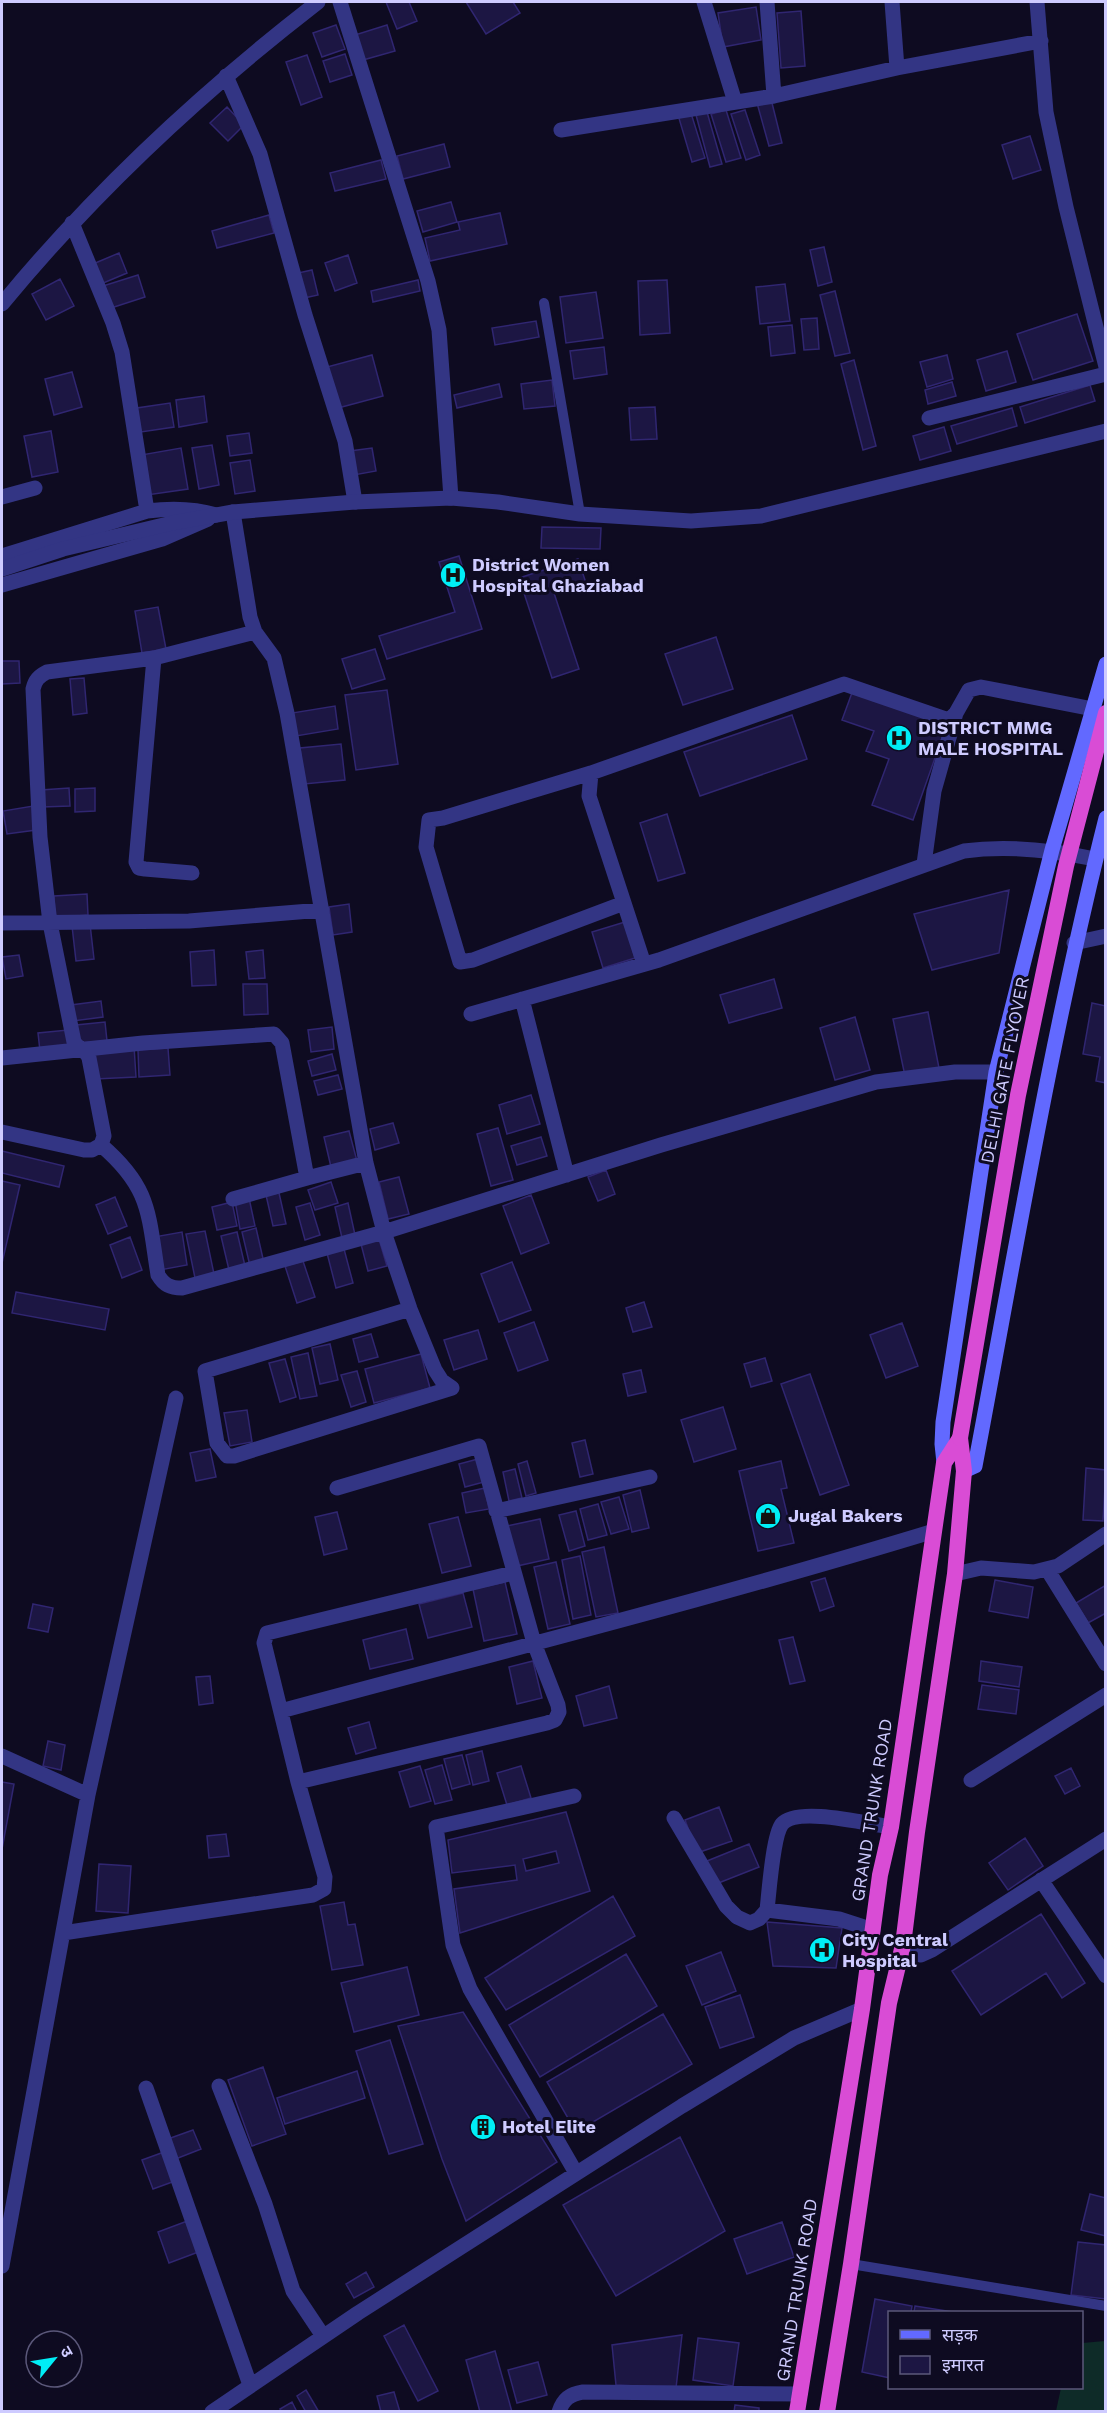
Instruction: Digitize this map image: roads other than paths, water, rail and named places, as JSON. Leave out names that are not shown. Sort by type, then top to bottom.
[{"type":"highway","name":"DELHI GATE FLYOVER","points":[[964,1472],[960,1438],[1018,1095],[1099,711]]},
{"type":"highway","name":"DELHI GATE FLYOVER","points":[[944,1463],[960,1438]]},
{"type":"highway","name":"GRAND TRUNK ROAD","points":[[797,2412],[862,2009],[880,1875],[891,1827],[944,1463]]},
{"type":"highway","points":[[827,2412],[889,2003],[903,1945],[917,1832],[955,1574],[964,1472]]},
{"type":"main road","points":[[944,1463],[942,1444],[944,1422],[996,1072],[1052,850],[1099,711],[1106,664]]},
{"type":"main road","points":[[964,1472],[975,1466],[1074,943],[1106,818]]},
{"type":"street","points":[[2,304],[72,223],[226,76],[318,2]]},
{"type":"street","points":[[340,2],[428,280],[438,330],[451,498]]},
{"type":"street","points":[[704,2],[735,102]]},
{"type":"street","points":[[767,2],[774,96]]},
{"type":"street","points":[[892,2],[897,68]]},
{"type":"street","points":[[1038,2],[1046,112],[1066,207],[1106,367]]},
{"type":"street","points":[[561,130],[774,96],[897,68],[1041,40]]},
{"type":"street","points":[[226,76],[260,154],[305,315],[345,441],[355,502]]},
{"type":"street","points":[[72,223],[113,323],[122,352],[147,511]]},
{"type":"street","points":[[929,418],[1106,374]]},
{"type":"street","points":[[2,569],[63,549],[216,515],[355,502],[451,498],[498,502],[580,514],[691,521],[761,516],[1106,431]]},
{"type":"street","points":[[2,497],[34,488]]},
{"type":"street","points":[[2,556],[147,511],[172,508],[216,515]]},
{"type":"street","points":[[233,512],[248,611],[255,632],[267,646],[278,669],[366,1163],[384,1232],[410,1309],[435,1370],[442,1381],[452,1388],[234,1456],[227,1456],[221,1450],[217,1443],[205,1371],[410,1309]]},
{"type":"street","points":[[2,585],[162,539],[216,515]]},
{"type":"street","points":[[2,1132],[84,1150],[92,1150],[101,1145],[104,1136],[89,1058],[74,1042],[50,923],[40,837],[33,689],[35,682],[47,672],[154,658],[255,632]]},
{"type":"street","points":[[154,658],[136,862],[139,868],[192,873]]},
{"type":"street","points":[[624,903],[473,960],[460,962],[426,847],[429,820],[443,819],[591,774],[844,684],[950,720],[969,690],[981,687],[1099,711]]},
{"type":"street","points":[[924,864],[934,791],[956,713]]},
{"type":"street","points":[[591,774],[589,796],[644,964]]},
{"type":"street","points":[[471,1014],[644,964],[964,850],[980,848],[1052,850],[1095,859]]},
{"type":"street","points":[[2,923],[189,921],[322,910]]},
{"type":"street","points":[[1074,943],[1106,936]]},
{"type":"street","points":[[522,999],[567,1175]]},
{"type":"street","points":[[2,1058],[143,1043],[274,1034],[282,1043],[307,1178]]},
{"type":"street","points":[[101,1145],[128,1171],[139,1186],[146,1204],[158,1275],[163,1283],[173,1288],[182,1288],[384,1232],[661,1145],[876,1082],[955,1072],[996,1072]]},
{"type":"street","points":[[233,1199],[366,1163]]},
{"type":"street","points":[[2,2266],[88,1796],[176,1398]]},
{"type":"street","points":[[298,1782],[555,1720],[559,1712],[534,1643],[478,1446],[337,1488]]},
{"type":"street","points":[[496,1511],[650,1477]]},
{"type":"street","points":[[281,1711],[806,1570],[934,1531]]},
{"type":"street","points":[[955,1574],[981,1568],[1034,1572],[1047,1569],[1058,1566],[1106,1534]]},
{"type":"street","points":[[1047,1569],[1106,1664]]},
{"type":"street","points":[[63,1933],[313,1895],[324,1889],[325,1877],[298,1782],[264,1643],[267,1633],[513,1573]]},
{"type":"street","points":[[971,1780],[1106,1695]]},
{"type":"street","points":[[2,1756],[88,1796]]},
{"type":"street","points":[[574,1796],[436,1827],[453,1945],[460,1967],[470,1989],[576,2173]]},
{"type":"street","points":[[674,1818],[726,1905],[737,1917],[750,1923],[759,1919],[767,1910],[777,1835],[783,1823],[795,1816],[810,1815],[891,1827]]},
{"type":"street","points":[[903,1945],[909,1954],[921,1954],[932,1950],[1106,1839]]},
{"type":"street","points":[[1041,1880],[1106,1976]]},
{"type":"street","points":[[767,1910],[839,1919],[873,1930]]},
{"type":"street","points":[[212,2412],[323,2336],[576,2173],[794,2038],[862,2009]]},
{"type":"street","points":[[219,2086],[265,2204],[293,2290],[323,2336]]},
{"type":"street","points":[[146,2088],[250,2385]]},
{"type":"street","points":[[558,2412],[563,2401],[572,2394],[583,2392],[800,2394]]},
{"type":"lane","points":[[544,303],[580,514]]},
{"type":"lane","points":[[851,2264],[1106,2306]]},
{"type":"place","name":"District Women Hospital Ghaziabad","points":[[453,575]]},
{"type":"place","name":"DISTRICT MMG MALE HOSPITAL","points":[[899,738]]},
{"type":"place","name":"Jugal Bakers","points":[[768,1516]]},
{"type":"place","name":"City Central Hospital","points":[[822,1950]]},
{"type":"place","name":"Hotel Elite","points":[[483,2127]]}]
